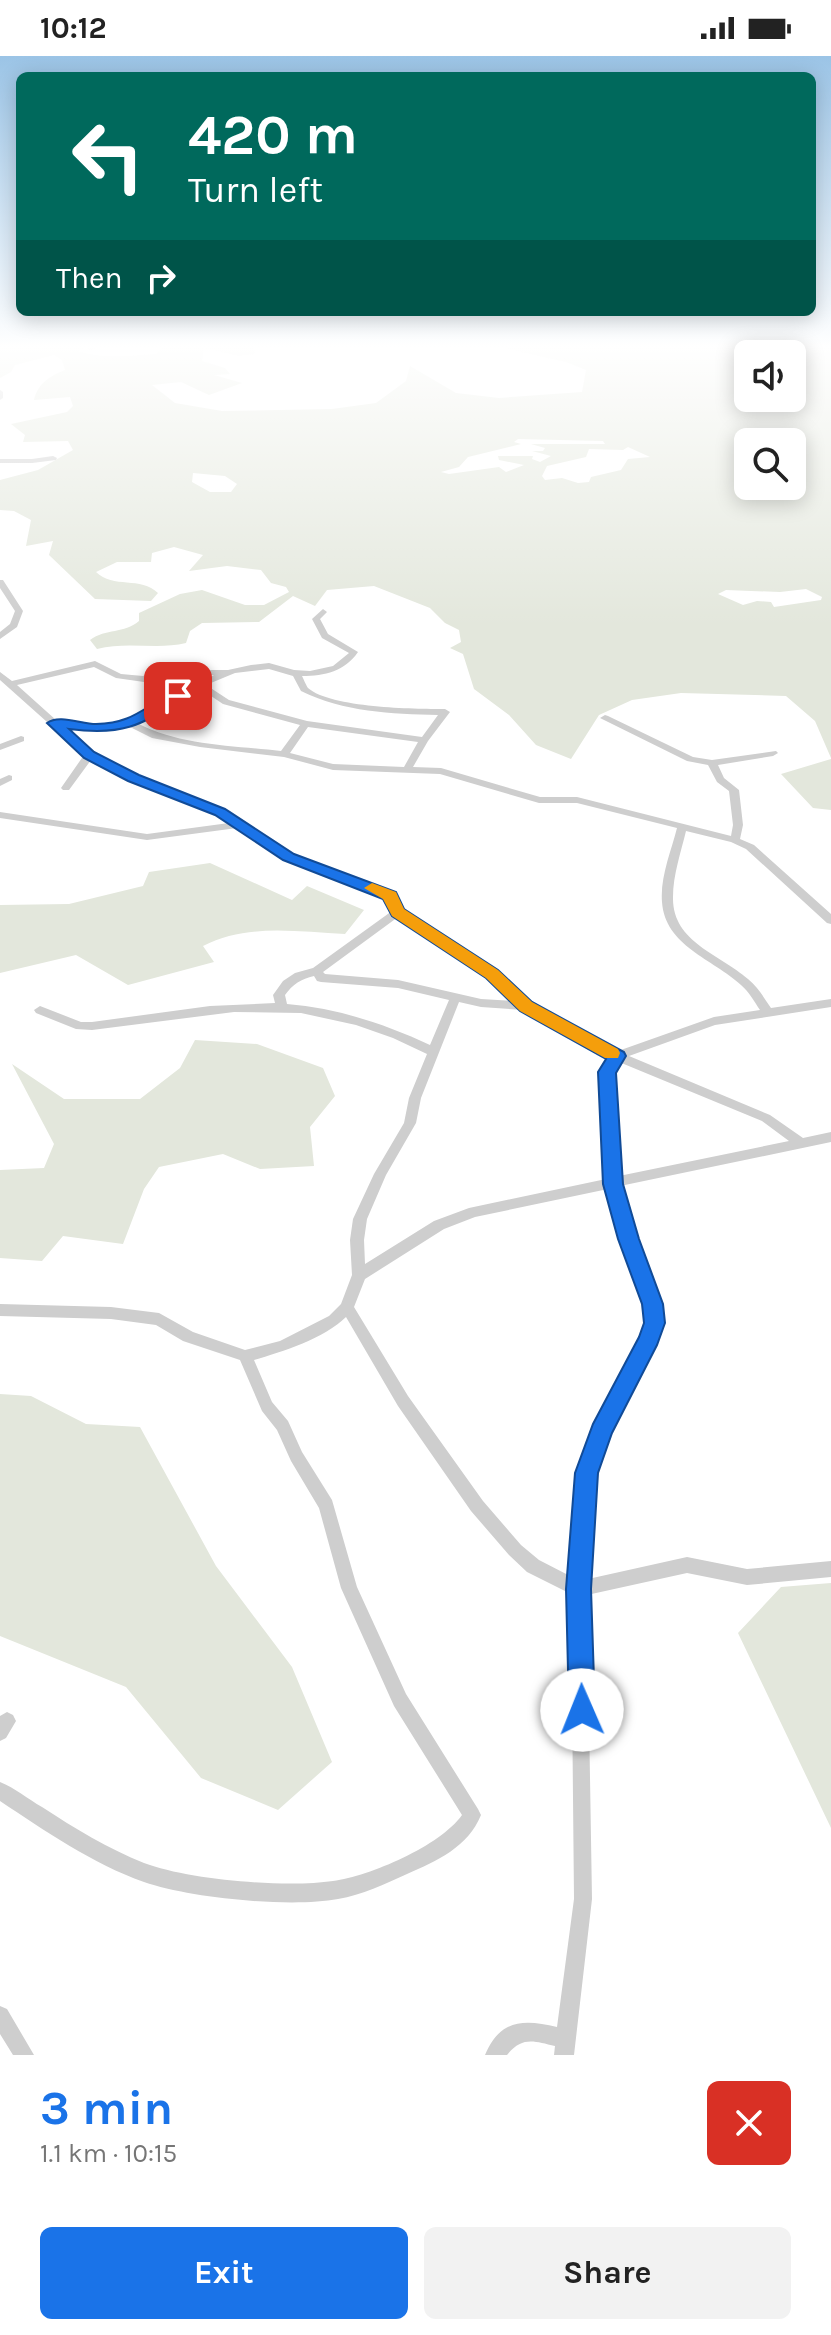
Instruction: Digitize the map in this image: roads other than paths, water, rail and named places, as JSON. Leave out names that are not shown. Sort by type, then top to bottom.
[{"type":"street","points":[[0,461],[53,458]]},
{"type":"street","points":[[0,582],[19,611],[14,625],[0,636]]},
{"type":"street","points":[[10,684],[95,664],[119,676],[144,679],[158,673],[229,672],[271,666],[296,673],[330,671],[346,664],[354,652],[325,636],[316,619],[323,612]]},
{"type":"street","points":[[271,666],[280,659]]},
{"type":"street","points":[[54,723],[95,728],[132,724],[229,672]]},
{"type":"street","points":[[296,673],[304,689],[335,701],[375,708],[445,712],[406,771]]},
{"type":"street","points":[[0,675],[89,755],[156,789],[220,812],[288,857],[390,896],[398,912],[492,974],[526,1006],[617,1056],[766,1118],[801,1143]]},
{"type":"street","points":[[200,685],[226,702],[306,724],[424,740]]},
{"type":"street","points":[[605,718],[690,759],[712,763],[773,753]]},
{"type":"street","points":[[132,724],[152,735],[284,754],[333,767],[441,771],[539,800],[577,800],[735,840],[750,847],[831,920]]},
{"type":"street","points":[[284,754],[306,724]]},
{"type":"street","points":[[0,747],[21,739]]},
{"type":"street","points":[[66,788],[89,755]]},
{"type":"street","points":[[712,763],[720,780],[734,790],[738,825],[735,840]]},
{"type":"street","points":[[0,815],[147,837],[242,824]]},
{"type":"street","points":[[682,827],[667,899],[675,928],[685,940],[744,981],[768,1013]]},
{"type":"street","points":[[282,1007],[279,995],[287,984],[317,971],[398,912]]},
{"type":"street","points":[[317,971],[321,978],[398,984],[455,998],[526,1006]]},
{"type":"street","points":[[0,1310],[111,1313],[159,1319],[188,1337],[245,1356],[266,1352],[334,1320],[347,1307],[359,1275],[357,1240],[360,1219],[380,1174],[410,1123],[415,1098],[455,998]]},
{"type":"street","points":[[495,2055],[510,2034],[521,2030],[565,2047],[583,1899],[579,1589],[587,1473],[601,1431],[650,1338],[654,1323],[652,1304],[628,1239],[613,1184],[607,1072],[617,1056],[714,1021],[831,1003]]},
{"type":"street","points":[[40,1010],[80,1026],[92,1026],[225,1009],[282,1007],[394,1032],[433,1052]]},
{"type":"street","points":[[359,1275],[429,1230],[474,1212],[831,1137]]},
{"type":"street","points":[[347,1307],[403,1401],[477,1506],[533,1566],[579,1589],[687,1565],[747,1577],[831,1569]]},
{"type":"street","points":[[0,1791],[72,1837],[147,1874],[249,1891],[335,1891],[437,1851],[468,1824],[472,1815],[400,1700],[349,1588],[326,1505],[296,1456],[283,1426],[267,1406],[245,1356]]},
{"type":"street","points":[[0,2016],[24,2055]]}]
